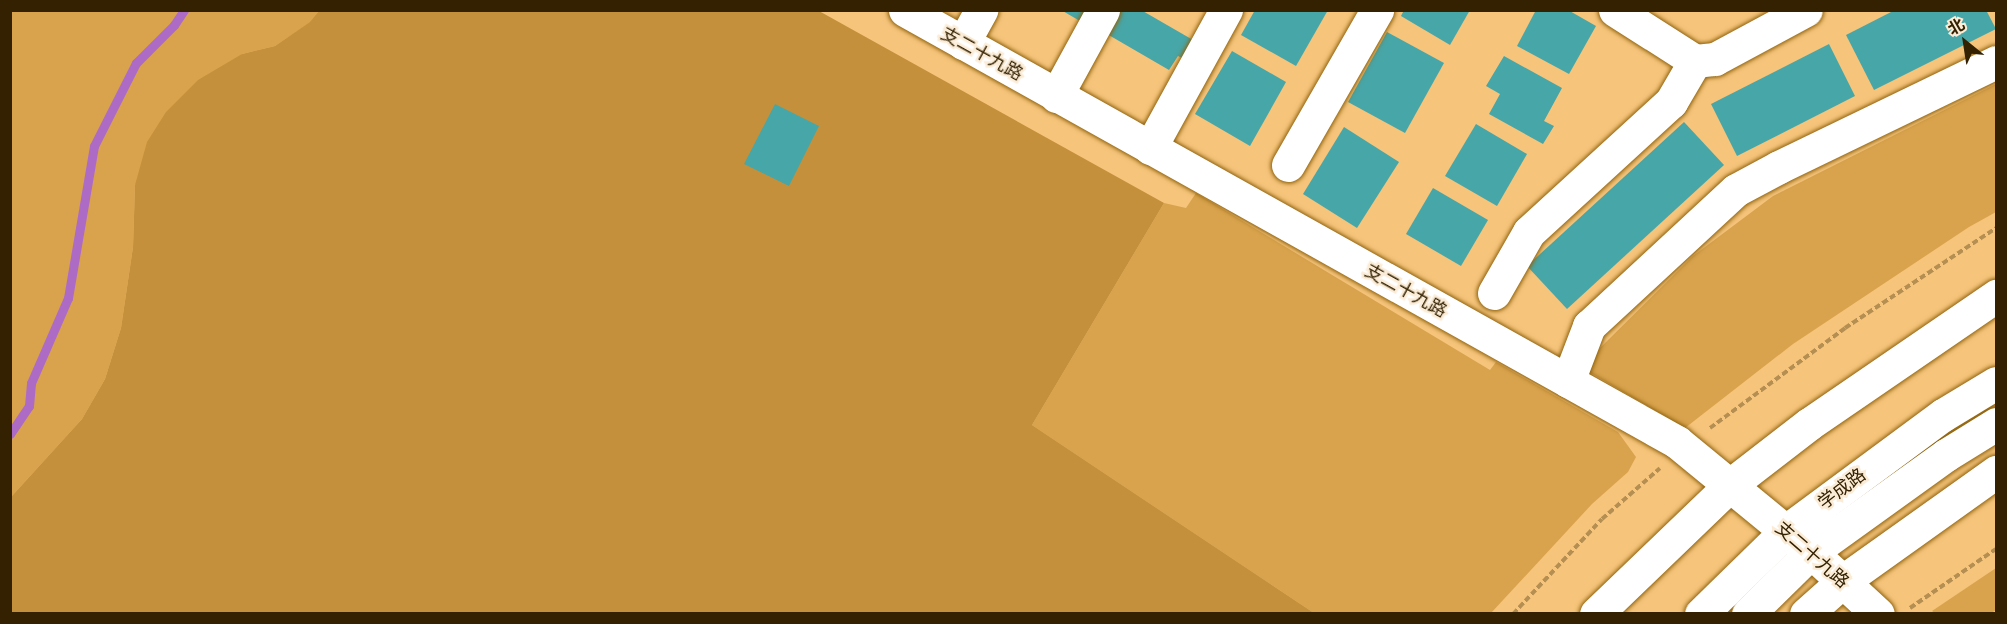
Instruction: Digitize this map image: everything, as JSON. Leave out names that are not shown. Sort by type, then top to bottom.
[{"type":"street","name":"支二十九路","points":[[905,10],[1683,447],[1811,552],[1878,614]]},
{"type":"street","points":[[963,43],[981,10]]},
{"type":"street","points":[[1056,96],[1103,10]]},
{"type":"street","points":[[1150,148],[1226,10]]},
{"type":"street","points":[[1287,165],[1377,10]]},
{"type":"street","points":[[1615,10],[1695,61],[1715,59],[1806,10]]},
{"type":"street","points":[[1494,294],[1529,232],[1671,102],[1695,61]]},
{"type":"street","points":[[1568,381],[1589,326],[1736,190],[1996,62]]},
{"type":"street","points":[[1596,614],[1730,485],[1809,424],[1996,296]]},
{"type":"street","name":"学成路","points":[[1701,614],[1786,531],[1943,415],[1996,383]]},
{"type":"street","name":"学成路","points":[[1748,614],[1811,552],[1946,455],[1996,424]]},
{"type":"street","points":[[1806,614],[1843,581],[1996,472]]},
{"type":"path","points":[[1513,614],[1602,519],[1683,447],[1845,328],[1996,228]]},
{"type":"path","points":[[1902,614],[1996,549]]},
{"type":"shaded area","points":[[320,10],[819,11],[1164,203],[1032,425],[1314,613],[11,614],[11,497],[82,419],[105,379],[121,328],[133,247],[135,185],[147,142],[166,112],[198,80],[242,54],[275,46],[310,22]]},
{"type":"shaded area","points":[[11,11],[320,11],[311,22],[275,46],[242,54],[135,185],[133,247],[121,328],[105,379],[82,419],[11,497]]},
{"type":"shaded area","points":[[1996,84],[1996,212],[1969,227],[1793,344],[1685,428],[1586,370],[1600,348],[1693,256],[1773,196]]},
{"type":"shaded area","points":[[1196,193],[1490,370],[1496,362],[1618,432],[1636,457],[1628,472],[1592,504],[1491,613],[1314,613],[1032,425],[1164,203],[1186,208]]},
{"type":"shaded area","points":[[1996,568],[1996,610],[1990,614],[1936,614],[1932,611]]},
{"type":"building","points":[[1061,10],[1086,10],[1080,21]]},
{"type":"building","points":[[1119,10],[1141,10],[1193,40],[1182,58],[1178,56],[1169,70],[1107,34]]},
{"type":"building","points":[[1255,10],[1328,10],[1296,66],[1241,35]]},
{"type":"building","points":[[1404,10],[1470,10],[1450,45],[1401,16]]},
{"type":"building","points":[[1536,10],[1568,10],[1596,26],[1569,74],[1517,46]]},
{"type":"building","points":[[1895,10],[1986,10],[1996,29],[1874,90],[1846,35]]},
{"type":"building","points":[[1387,32],[1444,63],[1405,133],[1348,102]]},
{"type":"building","points":[[1829,44],[1855,96],[1737,156],[1711,104]]},
{"type":"building","points":[[1232,51],[1286,82],[1250,146],[1195,114]]},
{"type":"building","points":[[1504,56],[1562,88],[1544,121],[1554,126],[1543,144],[1489,114],[1500,94],[1486,86]]},
{"type":"building","points":[[775,104],[819,126],[789,186],[744,164]]},
{"type":"building","points":[[1684,122],[1724,165],[1567,309],[1527,266]]},
{"type":"building","points":[[1476,124],[1527,154],[1497,206],[1445,176]]},
{"type":"building","points":[[1344,127],[1399,162],[1357,228],[1303,194]]},
{"type":"building","points":[[1433,188],[1488,220],[1461,266],[1406,234]]},
{"type":"waterway","points":[[10,434],[29,406],[31,383],[68,298],[94,146],[136,63],[174,25],[184,10]]}]
